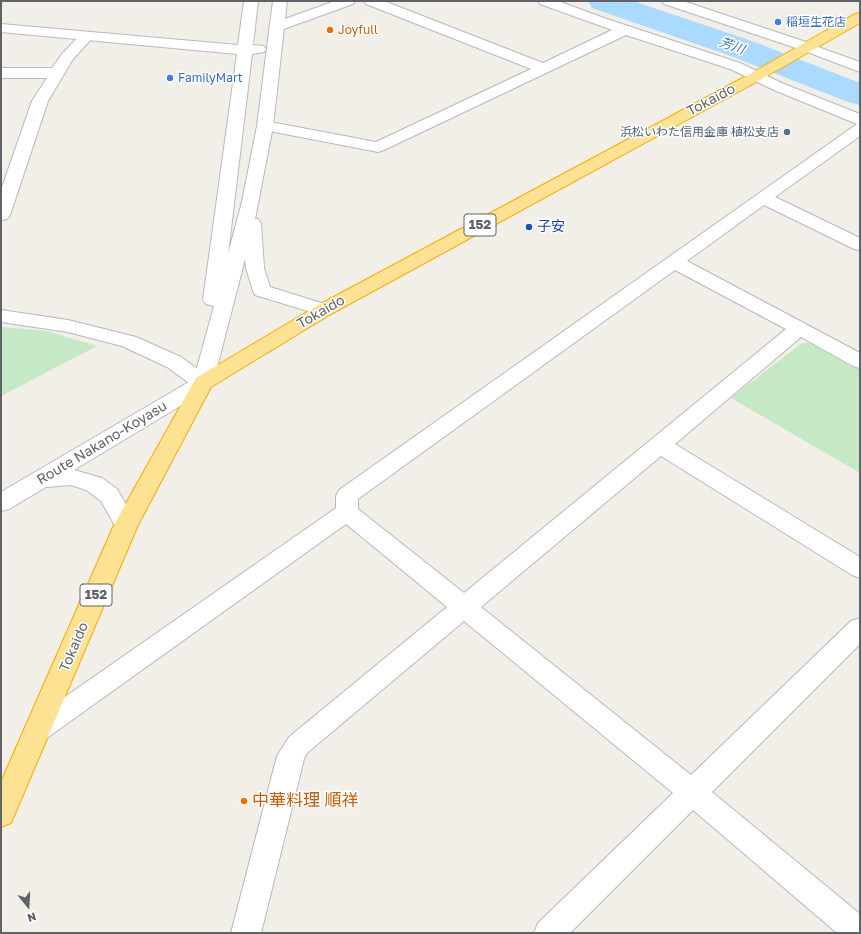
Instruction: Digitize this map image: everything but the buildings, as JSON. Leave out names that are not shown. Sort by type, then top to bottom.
[{"type":"highway","name":"Tokaido","points":[[1,814],[126,525],[203,383],[324,310],[758,75],[860,17]]},
{"type":"street","points":[[203,383],[251,1]]},
{"type":"street","points":[[203,383],[251,202],[265,126],[273,49],[280,1]]},
{"type":"street","points":[[276,27],[348,1]]},
{"type":"street","points":[[371,1],[543,68]]},
{"type":"street","points":[[545,1],[624,30],[735,66],[860,120]]},
{"type":"street","points":[[669,1],[694,4],[803,49],[860,67]]},
{"type":"street","points":[[1,28],[245,50],[273,49]]},
{"type":"street","points":[[265,126],[378,148],[624,30]]},
{"type":"street","points":[[1,215],[40,101],[67,57],[87,36]]},
{"type":"street","points":[[1,73],[57,73]]},
{"type":"street","points":[[347,512],[347,496],[860,128]]},
{"type":"street","points":[[762,198],[860,245]]},
{"type":"street","points":[[251,202],[255,268],[262,291],[324,310]]},
{"type":"street","points":[[675,262],[860,361]]},
{"type":"street","points":[[1,316],[68,326],[128,341],[174,362],[203,383]]},
{"type":"street","points":[[246,933],[291,756],[298,745],[800,328]]},
{"type":"street","name":"Route Nakano-Koyasu","points":[[1,503],[203,383]]},
{"type":"street","points":[[660,445],[860,569]]},
{"type":"street","points":[[42,479],[72,477],[94,484],[109,495],[126,525]]},
{"type":"street","points":[[347,512],[693,793],[860,933]]},
{"type":"street","points":[[38,730],[347,512]]},
{"type":"street","points":[[549,933],[860,628]]},
{"type":"street","points":[[1,777],[25,761]]},
{"type":"green space","points":[[1,327],[47,331],[97,346],[1,396]]},
{"type":"green space","points":[[802,343],[811,343],[860,369],[860,473],[731,398]]},
{"type":"waterway","name":"芳川","points":[[603,1],[740,48],[860,95]]},
{"type":"place","name":"稲垣生花店","points":[[778,22]]},
{"type":"place","name":"Joyfull","points":[[330,30]]},
{"type":"place","name":"FamilyMart","points":[[170,78]]},
{"type":"place","name":"浜松いわた信用金庫 植松支店","points":[[787,132]]},
{"type":"place","name":"子安","points":[[529,227]]},
{"type":"place","name":"中華料理 順祥","points":[[244,801]]}]
